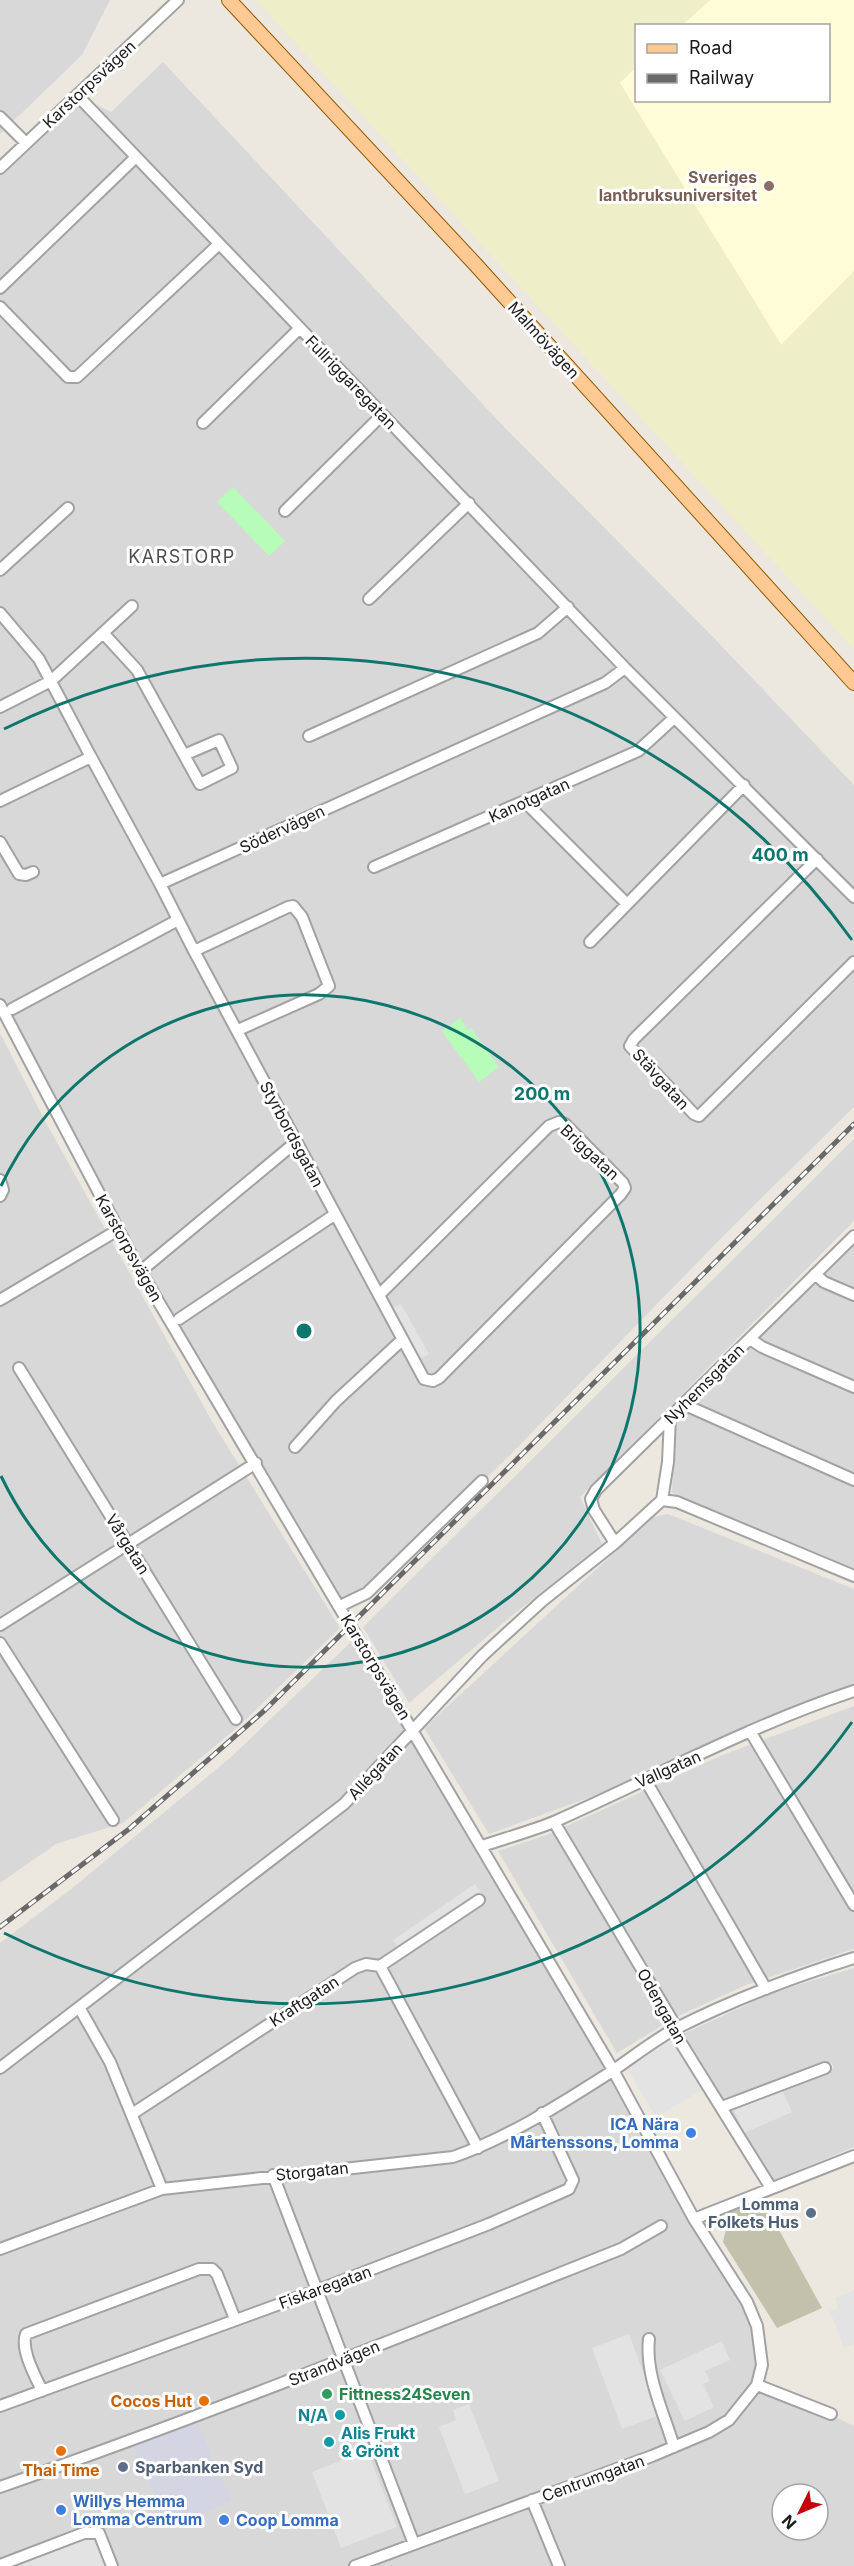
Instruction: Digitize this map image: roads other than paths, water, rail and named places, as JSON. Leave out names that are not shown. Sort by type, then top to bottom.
[{"type":"main road","name":"Malmövägen","points":[[229,0],[461,248],[854,683]]},
{"type":"street","name":"Karstorpsvägen","points":[[0,168],[178,0]]},
{"type":"street","name":"Fullriggaregatan","points":[[77,95],[625,668],[854,897]]},
{"type":"street","points":[[0,117],[26,143]]},
{"type":"street","points":[[0,288],[135,158]]},
{"type":"street","points":[[0,307],[68,377],[77,377],[218,245]]},
{"type":"street","points":[[203,423],[299,329]]},
{"type":"street","points":[[285,511],[382,415]]},
{"type":"street","points":[[369,599],[469,503]]},
{"type":"street","points":[[0,570],[68,508]]},
{"type":"street","points":[[0,707],[51,681],[132,606]]},
{"type":"street","points":[[309,736],[538,633],[568,607]]},
{"type":"street","points":[[0,613],[39,659],[160,884]]},
{"type":"street","points":[[104,634],[137,670],[200,784],[232,768],[219,740],[184,755]]},
{"type":"street","name":"Södervägen","points":[[160,884],[605,683],[625,668]]},
{"type":"street","name":"Kanotgatan","points":[[374,867],[639,751],[674,718]]},
{"type":"street","points":[[0,801],[91,757]]},
{"type":"street","points":[[590,942],[744,785]]},
{"type":"street","points":[[525,802],[627,904]]},
{"type":"street","points":[[0,842],[19,874],[27,875],[33,872]]},
{"type":"street","name":"Stävgatan","points":[[817,859],[634,1039],[630,1046],[694,1114],[699,1116],[854,962]]},
{"type":"street","name":"Styrbordsgatan","points":[[160,884],[334,1215],[421,1375],[428,1381]]},
{"type":"street","points":[[194,951],[288,907],[293,906],[302,917],[329,986],[319,994],[238,1030]]},
{"type":"street","points":[[12,1009],[178,920]]},
{"type":"street","name":"Karstorpsvägen","points":[[0,1005],[118,1230],[186,1351],[256,1463],[482,1846],[613,2070],[694,2218],[747,2302],[757,2326],[762,2365],[757,2385]]},
{"type":"street","name":"Briggatan","points":[[379,1295],[549,1126],[559,1122],[565,1124],[623,1183],[625,1188],[613,1203],[439,1378],[428,1381]]},
{"type":"street","points":[[148,1265],[296,1142]]},
{"type":"street","points":[[0,1180],[3,1190],[0,1196]]},
{"type":"street","points":[[179,1319],[334,1215]]},
{"type":"street","points":[[0,1300],[118,1230]]},
{"type":"street","name":"Nyhemsgatan","points":[[615,1543],[594,1510],[591,1499],[596,1490],[854,1236]]},
{"type":"street","points":[[815,1274],[824,1282],[854,1295]]},
{"type":"street","points":[[750,1339],[762,1347],[854,1387]]},
{"type":"street","points":[[296,1448],[336,1401],[402,1340]]},
{"type":"street","name":"Vårgatan","points":[[19,1368],[236,1719]]},
{"type":"street","points":[[683,1404],[854,1480]]},
{"type":"street","points":[[670,1417],[668,1462],[662,1500],[677,1502],[854,1576]]},
{"type":"street","points":[[0,1625],[256,1463]]},
{"type":"street","points":[[340,1606],[367,1593],[482,1481]]},
{"type":"street","name":"Allégatan","points":[[0,2068],[80,2009],[344,1804],[482,1656],[542,1601],[615,1543],[662,1500]]},
{"type":"street","points":[[0,1643],[113,1820]]},
{"type":"street","name":"Vallgatan","points":[[482,1846],[554,1822],[750,1731],[812,1705],[854,1691]]},
{"type":"street","points":[[750,1731],[854,1905]]},
{"type":"street","points":[[646,1781],[766,1989]]},
{"type":"street","name":"Odengatan","points":[[554,1822],[672,2020],[675,2030],[771,2188]]},
{"type":"street","name":"Kraftgatan","points":[[132,2114],[355,1968],[366,1964],[381,1966],[479,1900]]},
{"type":"street","name":"Storgatan","points":[[0,2249],[162,2189],[453,2157],[478,2148],[542,2113],[675,2030],[766,1989],[854,1958]]},
{"type":"street","points":[[381,1966],[478,2148]]},
{"type":"street","points":[[80,2009],[110,2062],[162,2189]]},
{"type":"street","points":[[722,2107],[825,2068]]},
{"type":"street","name":"Fiskaregatan","points":[[0,2406],[318,2290],[489,2224],[569,2189],[573,2180],[542,2113]]},
{"type":"street","points":[[694,2218],[854,2156]]},
{"type":"street","points":[[273,2175],[414,2544]]},
{"type":"street","name":"Strandvägen","points":[[0,2487],[131,2441],[344,2359],[621,2249],[662,2226]]},
{"type":"street","points":[[42,2391],[27,2352],[24,2339],[26,2334],[199,2269],[212,2269],[217,2274],[235,2319]]},
{"type":"street","points":[[649,2339],[647,2354],[650,2369],[674,2447]]},
{"type":"street","points":[[757,2385],[831,2415]]},
{"type":"street","name":"Centrumgatan","points":[[355,2566],[674,2447],[729,2420],[757,2385]]},
{"type":"street","points":[[532,2500],[559,2566]]},
{"type":"street","points":[[0,2565],[84,2533],[96,2532],[99,2533],[112,2566]]},
{"type":"railway","points":[[0,1927],[129,1829],[265,1710],[854,1124]]},
{"type":"place","name":"Sveriges lantbruksuniversitet","points":[[769,186]]},
{"type":"place","name":"ICA Nära Mårtenssons, Lomma","points":[[691,2133]]},
{"type":"place","name":"Lomma Folkets Hus","points":[[811,2213]]},
{"type":"place","name":"Fittness24Seven","points":[[327,2394]]},
{"type":"place","name":"Cocos Hut","points":[[204,2401]]},
{"type":"place","name":"N/A","points":[[340,2415]]},
{"type":"place","name":"Alis Frukt & Grönt","points":[[329,2442]]},
{"type":"place","name":"Thai Time","points":[[61,2451]]},
{"type":"place","name":"Sparbanken Syd","points":[[123,2467]]},
{"type":"place","name":"Willys Hemma Lomma Centrum","points":[[61,2510]]},
{"type":"place","name":"Coop Lomma","points":[[224,2520]]},
{"type":"district","name":"KARSTORP","points":[[182,556]]}]
